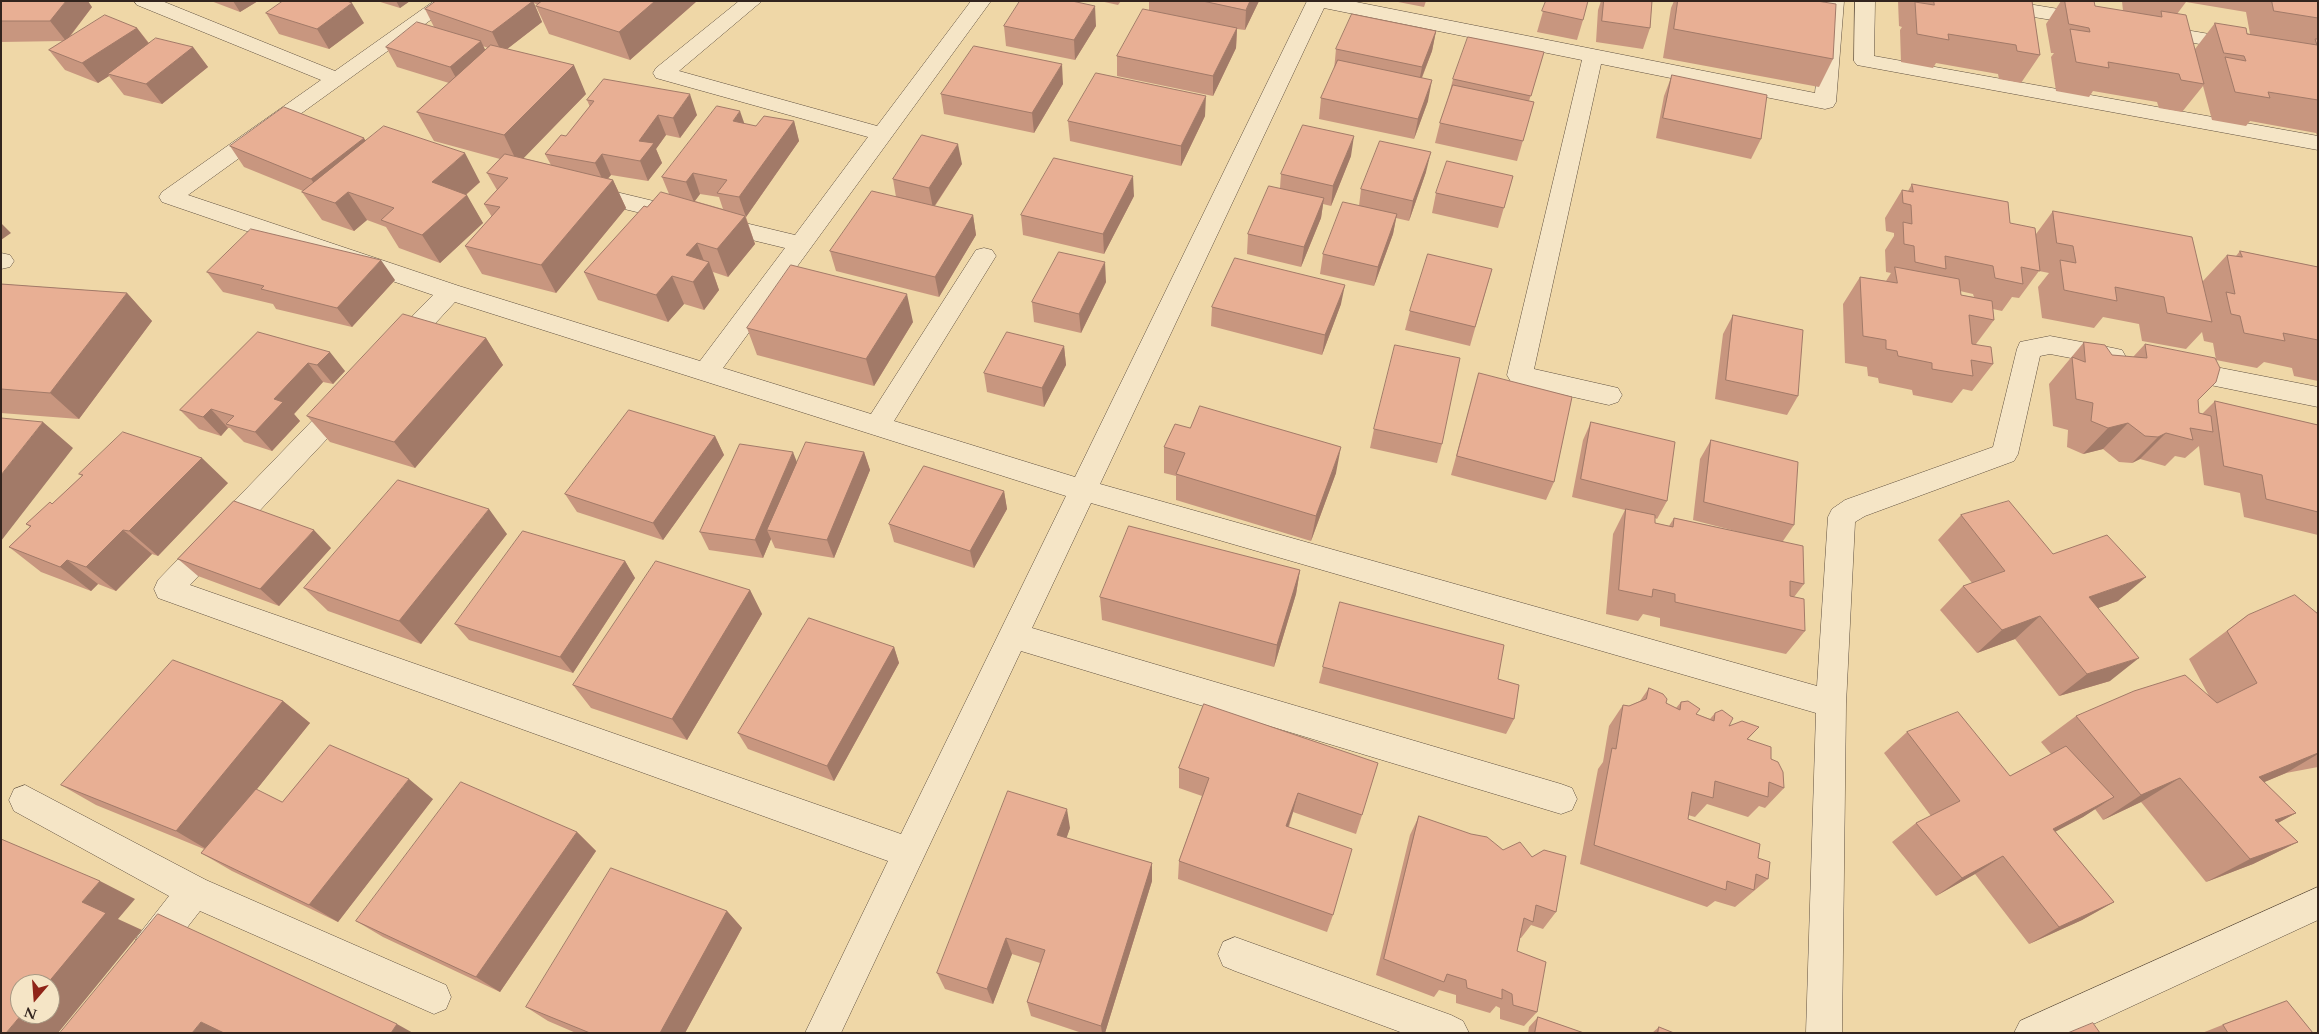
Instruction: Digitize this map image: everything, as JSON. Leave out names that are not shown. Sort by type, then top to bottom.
[{"type":"street","points":[[144,1],[337,79]]},
{"type":"street","points":[[447,1],[170,197],[450,292],[1082,490],[1831,704]]},
{"type":"street","points":[[752,1],[664,73],[882,134]]},
{"type":"street","points":[[705,372],[981,1]]},
{"type":"street","points":[[823,1033],[1012,635],[1319,1],[1825,102],[1834,1]]},
{"type":"street","points":[[1865,1],[1864,62],[2030,82],[2192,112],[2318,144]]},
{"type":"street","points":[[1972,1],[1997,3],[2025,18],[2106,23]]},
{"type":"street","points":[[2134,28],[2182,45],[2261,49]]},
{"type":"street","points":[[1593,56],[1520,375],[1609,395]]},
{"type":"street","points":[[563,187],[800,244]]},
{"type":"street","points":[[877,426],[984,256]]},
{"type":"street","points":[[381,364],[450,292]]},
{"type":"street","points":[[1824,1033],[1831,704],[1842,517],[1855,508],[2005,454],[2028,349],[2050,345],[2318,397]]},
{"type":"street","points":[[361,386],[168,588],[908,852]]},
{"type":"street","points":[[1012,635],[1561,799]]},
{"type":"street","points":[[24,800],[194,892],[434,997]]},
{"type":"street","points":[[133,970],[194,892]]},
{"type":"street","points":[[2032,1033],[2318,904]]},
{"type":"street","points":[[1235,954],[1451,1033]]},
{"type":"building","points":[[1,1],[66,1],[50,21],[1,21]]},
{"type":"building","points":[[283,1],[347,1],[352,3],[317,29],[266,13]]},
{"type":"building","points":[[436,1],[533,1],[492,32],[425,9]]},
{"type":"building","points":[[542,1],[655,1],[619,32],[536,6]]},
{"type":"building","points":[[1020,1],[1072,1],[1095,6],[1074,40],[1004,26]]},
{"type":"building","points":[[1203,1],[1250,1],[1246,10]]},
{"type":"building","points":[[1546,1],[1588,1],[1583,20],[1542,11]]},
{"type":"building","points":[[1604,1],[1652,1],[1650,28],[1602,21]]},
{"type":"building","points":[[1678,1],[1817,1],[1836,4],[1833,59],[1674,29]]},
{"type":"building","points":[[1934,1],[2032,1],[2040,55],[2017,51],[2016,45],[1948,34],[1949,40],[1917,34],[1915,2],[1934,5]]},
{"type":"building","points":[[2065,1],[2094,1],[2095,6],[2162,17],[2161,11],[2186,15],[2204,84],[2181,80],[2179,74],[2108,62],[2109,68],[2076,62],[2070,29],[2090,32],[2089,28],[2069,24]]},
{"type":"building","points":[[2272,1],[2318,1],[2318,18],[2274,11]]},
{"type":"building","points":[[1143,9],[1237,28],[1213,76],[1117,56]]},
{"type":"building","points":[[1352,14],[1436,31],[1422,67],[1336,49]]},
{"type":"building","points":[[105,15],[137,28],[82,63],[49,50]]},
{"type":"building","points":[[417,22],[481,41],[450,67],[386,47]]},
{"type":"building","points":[[2215,23],[2246,28],[2247,34],[2317,45],[2315,39],[2318,39],[2318,100],[2268,92],[2270,98],[2235,92],[2225,57],[2246,61],[2244,56],[2224,53]]},
{"type":"building","points":[[1468,37],[1544,52],[1531,96],[1453,79]]},
{"type":"building","points":[[156,38],[193,47],[146,84],[108,74]]},
{"type":"building","points":[[491,45],[574,65],[504,135],[417,112]]},
{"type":"building","points":[[974,46],[1062,64],[1032,113],[941,94]]},
{"type":"building","points":[[1338,60],[1432,80],[1418,119],[1321,98]]},
{"type":"building","points":[[1096,73],[1206,96],[1181,146],[1068,121]]},
{"type":"building","points":[[1672,75],[1767,95],[1761,139],[1663,118]]},
{"type":"building","points":[[604,79],[690,94],[673,118],[658,115],[639,141],[654,143],[640,161],[602,154],[595,163],[545,154],[561,135],[566,136],[594,101],[587,100]]},
{"type":"building","points":[[1453,85],[1534,102],[1523,141],[1440,123]]},
{"type":"building","points":[[717,106],[740,111],[733,121],[756,126],[764,116],[794,121],[739,197],[717,193],[727,180],[693,173],[686,182],[662,177]]},
{"type":"building","points":[[284,107],[364,138],[311,179],[230,146]]},
{"type":"building","points":[[1303,125],[1354,136],[1333,186],[1281,174]]},
{"type":"building","points":[[384,126],[465,153],[432,182],[467,195],[422,235],[381,220],[394,208],[348,192],[335,203],[302,192]]},
{"type":"building","points":[[922,135],[958,144],[929,188],[893,179]]},
{"type":"building","points":[[1380,141],[1431,152],[1413,201],[1361,189]]},
{"type":"building","points":[[505,154],[613,180],[541,265],[465,246],[500,207],[484,204],[508,178],[487,173]]},
{"type":"building","points":[[1054,158],[1133,176],[1103,234],[1021,215]]},
{"type":"building","points":[[1447,161],[1513,176],[1504,208],[1436,193]]},
{"type":"building","points":[[1912,184],[2008,202],[2010,223],[2035,228],[2040,271],[2021,267],[2023,284],[1995,278],[1993,266],[1945,256],[1946,269],[1915,262],[1914,246],[1904,244],[1903,222],[1912,224],[1911,205],[1903,203],[1902,190],[1913,192]]},
{"type":"building","points":[[1269,186],[1324,198],[1304,247],[1248,234]]},
{"type":"building","points":[[872,191],[973,215],[935,277],[830,251]]},
{"type":"building","points":[[661,192],[745,216],[717,249],[697,243],[686,255],[709,262],[693,282],[672,276],[656,295],[584,272],[644,206],[647,207]]},
{"type":"building","points":[[1343,202],[1397,214],[1378,267],[1323,254]]},
{"type":"building","points":[[2053,211],[2192,237],[2212,322],[2167,313],[2164,297],[2115,287],[2117,301],[2064,290],[2060,260],[2076,263],[2073,246],[2057,243]]},
{"type":"building","points":[[251,229],[381,260],[337,308],[261,289],[264,286],[207,272]]},
{"type":"building","points":[[2240,251],[2318,267],[2318,340],[2283,333],[2285,341],[2244,333],[2240,316],[2231,314],[2226,292],[2235,294],[2227,255],[2242,257]]},
{"type":"building","points":[[1059,252],[1105,262],[1079,314],[1032,302]]},
{"type":"building","points":[[1428,254],[1492,269],[1475,327],[1410,311]]},
{"type":"building","points":[[1235,258],[1345,285],[1325,335],[1212,307]]},
{"type":"building","points":[[791,265],[907,294],[866,359],[747,328]]},
{"type":"building","points":[[1895,267],[1959,279],[1961,295],[1992,301],[1994,320],[1969,315],[1972,344],[1991,347],[1993,364],[1971,360],[1973,376],[1932,369],[1932,363],[1898,356],[1897,351],[1886,349],[1886,340],[1863,336],[1860,277],[1897,283]]},
{"type":"building","points":[[1,284],[127,293],[50,393],[1,389]]},
{"type":"building","points":[[403,314],[486,338],[394,442],[307,416]]},
{"type":"building","points":[[1733,315],[1803,330],[1798,396],[1726,380]]},
{"type":"building","points":[[258,332],[330,352],[317,365],[308,363],[274,399],[283,402],[255,432],[226,424],[234,416],[211,409],[203,417],[180,410]]},
{"type":"building","points":[[1007,332],[1064,346],[1042,388],[984,373]]},
{"type":"building","points":[[2084,342],[2105,345],[2112,355],[2147,358],[2145,344],[2215,358],[2220,368],[2216,382],[2198,400],[2199,413],[2211,416],[2213,432],[2190,428],[2193,440],[2166,433],[2158,437],[2145,436],[2128,423],[2108,428],[2091,421],[2093,403],[2076,399],[2072,357],[2085,362]]},
{"type":"building","points":[[1395,345],[1460,358],[1442,444],[1374,429]]},
{"type":"building","points":[[1479,373],[1572,397],[1554,482],[1457,456]]},
{"type":"building","points":[[2215,401],[2318,425],[2318,512],[2266,499],[2262,475],[2224,466]]},
{"type":"building","points":[[1200,406],[1341,447],[1316,516],[1176,474],[1185,453],[1164,447],[1175,424],[1190,428]]},
{"type":"building","points":[[629,410],[715,436],[653,523],[565,494]]},
{"type":"building","points":[[1,418],[43,422],[1,475]]},
{"type":"building","points":[[1591,422],[1675,442],[1667,501],[1581,479]]},
{"type":"building","points":[[123,432],[202,458],[129,531],[123,530],[86,567],[67,560],[60,567],[9,547],[31,526],[26,524],[50,502],[52,504],[83,475],[79,474]]},
{"type":"building","points":[[1711,440],[1798,462],[1794,525],[1704,502]]},
{"type":"building","points":[[806,442],[864,452],[827,540],[767,530]]},
{"type":"building","points":[[740,444],[793,452],[755,540],[700,532]]},
{"type":"building","points":[[924,466],[1004,491],[970,551],[889,524]]},
{"type":"building","points":[[398,480],[489,509],[399,621],[304,588]]},
{"type":"building","points":[[234,501],[314,530],[260,589],[178,559]]},
{"type":"building","points":[[2009,501],[2053,554],[2107,535],[2146,577],[2089,597],[2139,658],[2087,674],[2040,616],[2002,630],[1963,586],[2005,571],[1961,515]]},
{"type":"building","points":[[1626,509],[1655,515],[1655,523],[1673,527],[1674,518],[1803,546],[1804,584],[1790,581],[1790,596],[1804,599],[1805,631],[1675,602],[1675,594],[1653,589],[1652,597],[1619,590]]},
{"type":"building","points":[[1129,526],[1300,570],[1277,645],[1100,597]]},
{"type":"building","points":[[523,531],[625,561],[560,657],[455,624]]},
{"type":"building","points":[[656,561],[750,590],[672,719],[573,685]]},
{"type":"building","points":[[2295,595],[2318,614],[2318,753],[2259,777],[2296,813],[2275,820],[2298,842],[2250,859],[2180,778],[2141,795],[2076,716],[2134,691],[2185,675],[2217,703],[2257,683],[2227,631],[2248,615]]},
{"type":"building","points":[[1340,602],[1504,645],[1498,679],[1519,685],[1514,719],[1323,667]]},
{"type":"building","points":[[809,618],[894,647],[827,766],[738,733]]},
{"type":"building","points":[[173,660],[283,701],[176,831],[61,785]]},
{"type":"building","points":[[1649,688],[1663,694],[1667,699],[1666,703],[1680,710],[1681,702],[1688,701],[1700,709],[1696,714],[1714,721],[1715,713],[1722,710],[1733,718],[1729,726],[1742,721],[1759,727],[1747,739],[1771,747],[1771,759],[1778,762],[1783,772],[1784,788],[1769,782],[1768,797],[1715,781],[1713,798],[1692,792],[1688,819],[1760,844],[1758,858],[1770,862],[1768,879],[1756,874],[1754,890],[1727,881],[1726,890],[1594,845],[1612,748],[1616,749],[1623,705],[1629,706],[1646,699]]},
{"type":"building","points":[[1204,704],[1378,763],[1362,815],[1298,793],[1286,826],[1352,849],[1333,915],[1179,861],[1209,778],[1179,768]]},
{"type":"building","points":[[1958,712],[2010,776],[2066,746],[2114,797],[2053,829],[2114,902],[2059,927],[2003,856],[1962,878],[1916,823],[1960,801],[1907,732]]},
{"type":"building","points":[[330,745],[409,779],[309,905],[201,853],[256,789],[282,802]]},
{"type":"building","points":[[461,782],[577,832],[476,977],[356,921]]},
{"type":"building","points":[[1008,791],[1067,809],[1057,835],[1152,863],[1101,1026],[1027,1002],[1045,950],[1006,938],[987,989],[937,973]]},
{"type":"building","points":[[1419,816],[1471,834],[1487,837],[1503,850],[1520,842],[1532,857],[1544,850],[1566,856],[1556,912],[1536,905],[1533,922],[1524,918],[1517,951],[1546,962],[1537,1012],[1513,1005],[1512,994],[1502,989],[1502,999],[1467,988],[1466,980],[1447,974],[1444,982],[1384,959]]},
{"type":"building","points":[[1,839],[100,881],[82,902],[106,913],[55,974],[10,974],[10,1024],[14,1024],[6,1033],[1,1033]]},
{"type":"building","points":[[611,868],[727,911],[660,1033],[590,1033],[526,1007]]},
{"type":"building","points":[[158,914],[397,1024],[391,1033],[224,1033],[201,1022],[192,1033],[60,1033]]},
{"type":"building","points":[[2287,1001],[2313,1033],[2228,1033],[2223,1025]]},
{"type":"building","points":[[1538,1017],[1584,1033],[1535,1033]]},
{"type":"building","points":[[2093,1023],[2100,1033],[2068,1033]]},
{"type":"building","points":[[1659,1027],[1674,1033],[1658,1033]]}]
